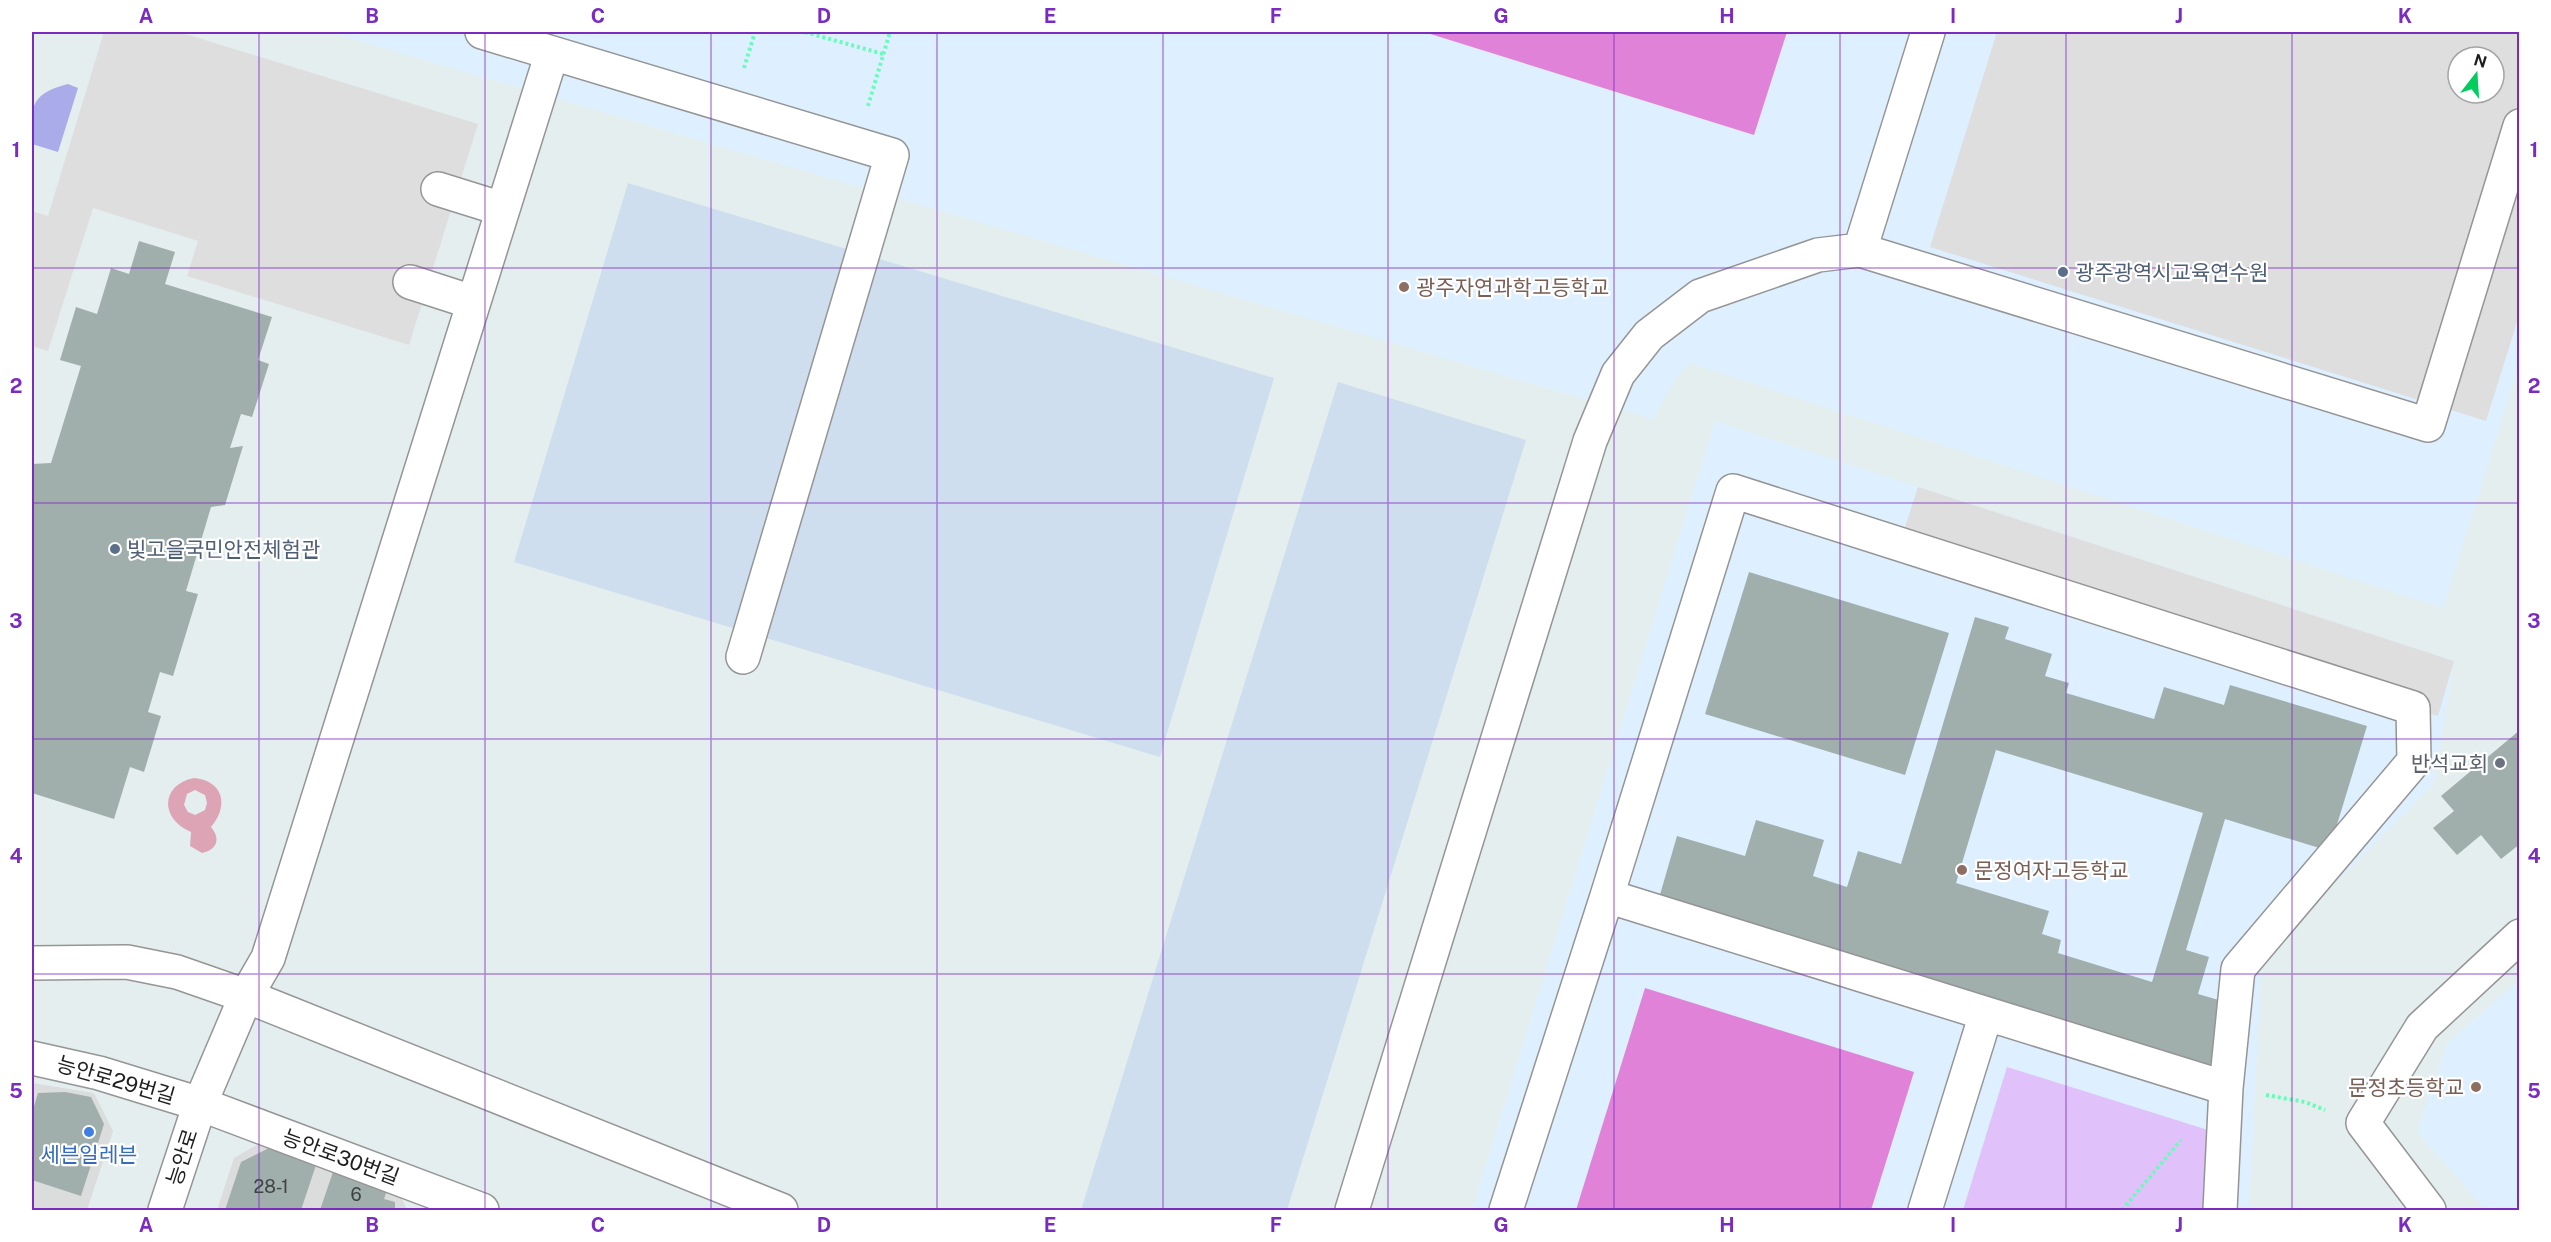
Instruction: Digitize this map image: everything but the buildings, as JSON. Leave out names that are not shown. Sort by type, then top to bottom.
[{"type":"street","points":[[482,32],[892,155],[743,657]]},
{"type":"street","points":[[1860,250],[1928,32]]},
{"type":"street","name":"능안로","points":[[165,1210],[200,1104],[246,996],[268,958],[552,53]]},
{"type":"street","points":[[1352,1210],[1590,441],[1618,374],[1649,335],[1700,296],[1818,255],[1860,250],[2428,425],[2520,126]]},
{"type":"street","points":[[438,189],[502,209]]},
{"type":"street","points":[[410,282],[472,302]]},
{"type":"street","points":[[1506,1210],[1733,491],[2414,708],[2414,760],[2238,969],[2226,1088],[2220,1210]]},
{"type":"street","points":[[1606,896],[2226,1088]]},
{"type":"street","points":[[2429,1210],[2363,1123],[2422,1027],[2520,936]]},
{"type":"street","points":[[32,963],[127,962],[177,972],[246,996],[781,1210]]},
{"type":"street","points":[[1925,1210],[1986,1014]]},
{"type":"street","name":"능안로29번길","points":[[32,1058],[99,1072],[200,1104]]},
{"type":"street","name":"능안로30번길","points":[[200,1104],[440,1202],[482,1210]]},
{"type":"path","points":[[732,66],[744,69],[755,32]]},
{"type":"path","points":[[806,32],[883,54]]},
{"type":"path","points":[[856,144],[890,32]]},
{"type":"path","points":[[2122,1210],[2226,1088],[2304,1102],[2363,1123]]},
{"type":"shaded area","points":[[104,32],[179,32],[478,124],[409,345],[187,276],[198,241],[93,208],[48,351],[32,346],[32,211],[48,216]]},
{"type":"shaded area","points":[[329,32],[2519,32],[2519,364],[2443,608],[1690,363],[1678,375],[1653,419]]},
{"type":"shaded area","points":[[1424,32],[1787,32],[1754,135]]},
{"type":"shaded area","points":[[1997,32],[2519,32],[2519,316],[2486,421],[1930,247]]},
{"type":"shaded area","points":[[68,84],[78,88],[58,152],[32,144],[32,112],[39,98],[55,88]]},
{"type":"shaded area","points":[[628,183],[1274,378],[1160,757],[514,562]]},
{"type":"shaded area","points":[[1338,382],[1526,440],[1287,1210],[1081,1210]]},
{"type":"shaded area","name":"문정여자고등학교","points":[[1715,421],[2454,661],[2434,783],[2262,957],[2249,1210],[1472,1210]]},
{"type":"shaded area","points":[[1918,487],[2454,661],[2438,716],[1899,545]]},
{"type":"shaded area","points":[[194,778],[204,780],[212,784],[221,796],[220,811],[211,827],[217,840],[214,847],[207,852],[202,853],[190,846],[191,832],[181,826],[169,811],[170,795],[183,782]],"holes":[[[195,790],[205,795],[207,803],[205,810],[195,815],[188,812],[184,805],[187,794]]]},
{"type":"shaded area","name":"문정초등학교","points":[[2519,981],[2519,1210],[2486,1210],[2417,1132],[2447,1043]]},
{"type":"shaded area","points":[[1645,988],[1914,1072],[1871,1210],[1576,1210]]},
{"type":"shaded area","points":[[2007,1067],[2208,1130],[2206,1210],[1963,1210]]},
{"type":"shaded area","points":[[32,1083],[94,1093],[113,1131],[87,1210],[32,1210]]},
{"type":"shaded area","points":[[267,1139],[397,1187],[407,1210],[217,1210],[234,1158]]},
{"type":"place","name":"광주광역시교육연수원","points":[[2063,272]]},
{"type":"place","name":"광주자연과학고등학교","points":[[1404,287]]},
{"type":"place","name":"빛고을국민안전체험관","points":[[115,549]]},
{"type":"place","name":"반석교회","points":[[2500,763]]},
{"type":"place","name":"문정여자고등학교","points":[[1962,870]]},
{"type":"place","name":"문정초등학교","points":[[2476,1087]]},
{"type":"place","name":"세븐일레븐","points":[[89,1132]]}]
